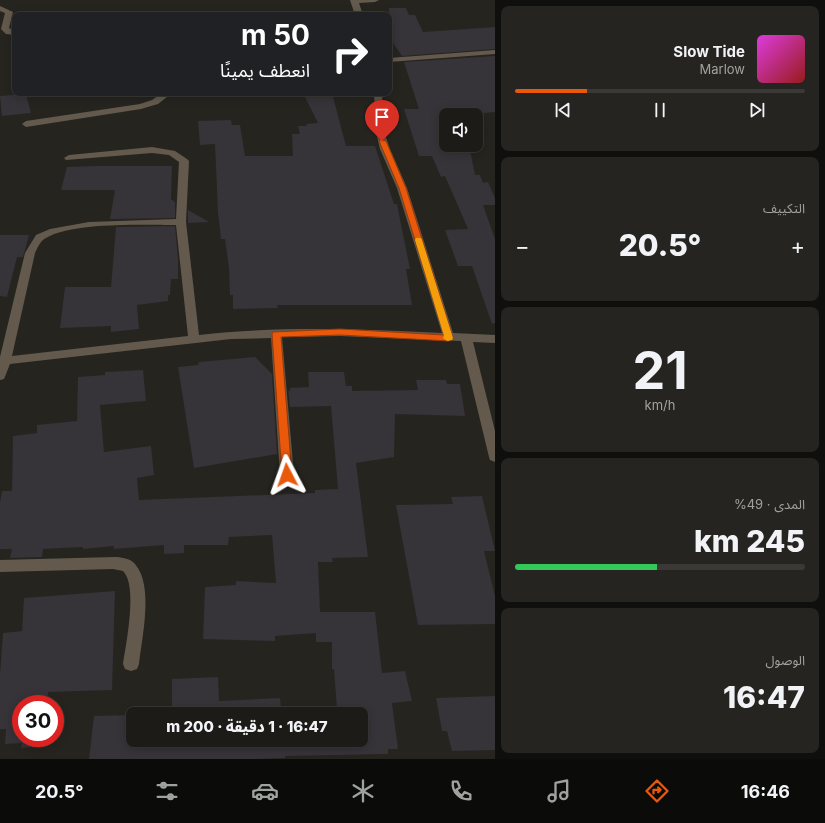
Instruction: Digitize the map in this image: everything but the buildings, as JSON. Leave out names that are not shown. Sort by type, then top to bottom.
[{"type":"street","points":[[358,12],[354,0],[375,0]]},
{"type":"street","points":[[0,8],[10,12],[5,29],[12,32]]},
{"type":"street","points":[[392,60],[495,52]]},
{"type":"street","points":[[26,124],[140,106],[155,102],[164,96]]},
{"type":"street","points":[[378,96],[380,132],[385,149],[402,188],[449,338]]},
{"type":"street","points":[[69,158],[152,150],[172,152],[184,161],[181,222],[194,339]]},
{"type":"street","points":[[0,376],[30,253],[34,243],[42,236],[55,230],[77,226],[181,222]]},
{"type":"street","points":[[3,361],[231,335],[340,332],[495,339]]},
{"type":"street","points":[[276,334],[287,475]]},
{"type":"street","points":[[466,338],[495,457]]},
{"type":"street","points":[[0,566],[112,563],[124,564],[129,567],[135,575],[138,592],[131,664]]},
{"type":"slow traffic","points":[[418,240],[449,338],[447,338]]},
{"type":"route","points":[[287,475],[276,334],[340,332],[449,338],[402,188],[382,141]]}]
